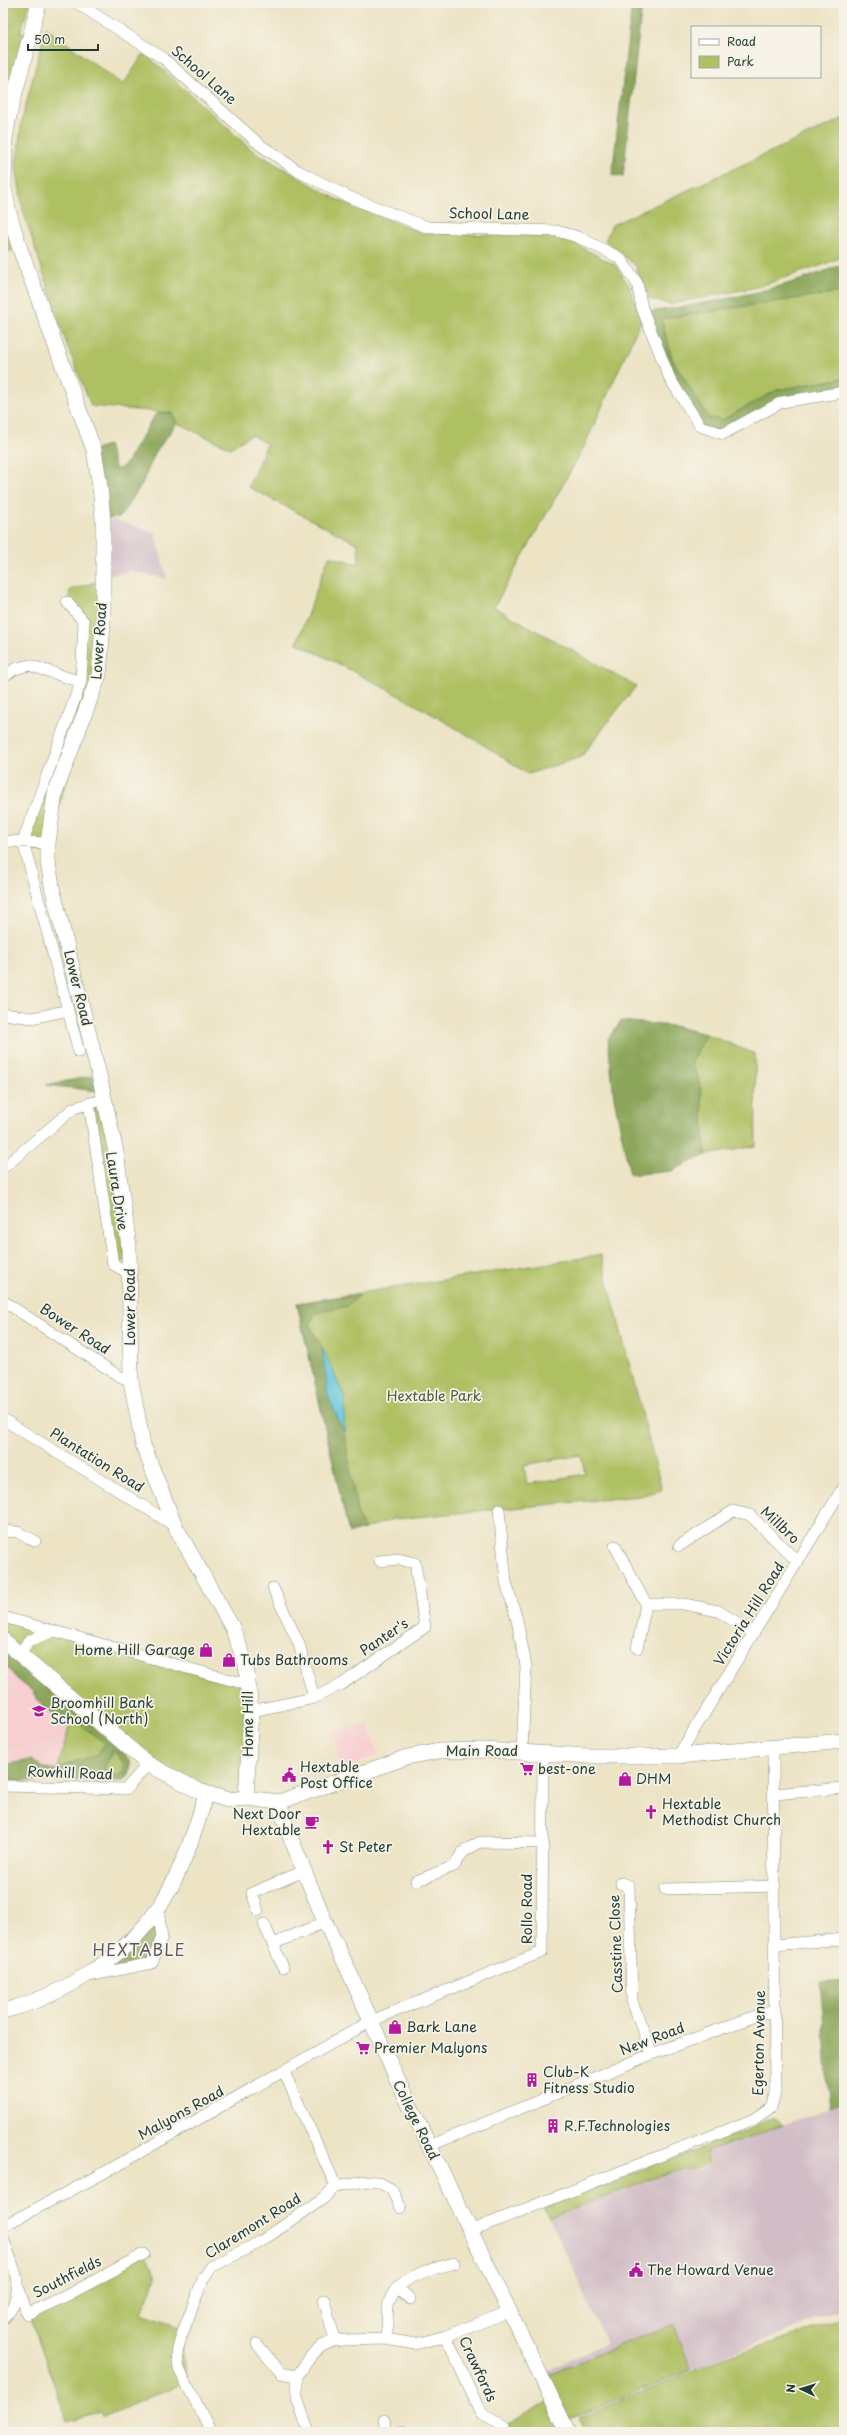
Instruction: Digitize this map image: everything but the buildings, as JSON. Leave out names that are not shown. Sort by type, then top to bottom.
[{"type":"street","name":"Lower Road","points":[[39,3],[9,114],[4,163],[4,188],[9,213],[94,450],[100,486],[103,526],[103,624],[99,675],[59,779],[50,818],[48,843],[53,891],[105,1099],[118,1166],[129,1247],[131,1381],[143,1445],[175,1526],[232,1627],[246,1664],[249,1685]]},
{"type":"street","name":"School Lane","points":[[77,3],[163,58],[259,144],[298,170],[352,198],[427,227],[557,230],[578,237],[620,258],[637,283],[642,308],[670,379],[700,426],[723,434],[782,402],[844,392]]},
{"type":"street","name":"Lower Road","points":[[67,602],[84,622],[81,682],[23,841],[79,1052]]},
{"type":"street","points":[[3,677],[15,669],[29,665],[81,682]]},
{"type":"street","points":[[3,841],[48,843]]},
{"type":"street","points":[[3,1014],[33,1018],[68,1010]]},
{"type":"street","points":[[3,1168],[74,1108],[105,1099]]},
{"type":"street","name":"Laura Drive","points":[[89,1103],[113,1264],[130,1274]]},
{"type":"street","name":"Bower Road","points":[[3,1302],[119,1376],[131,1381]]},
{"type":"street","name":"Plantation Road","points":[[3,1419],[175,1526]]},
{"type":"street","name":"Victoria Hill Road","points":[[678,1756],[844,1486]]},
{"type":"street","points":[[499,1510],[506,1582],[517,1620],[526,1666],[522,1751]]},
{"type":"street","name":"Millbro","points":[[679,1546],[733,1511],[750,1515],[798,1562]]},
{"type":"street","points":[[3,1531],[17,1532],[35,1541]]},
{"type":"street","points":[[615,1546],[646,1604],[637,1648]]},
{"type":"street","name":"Panter's","points":[[251,1710],[314,1698],[342,1684],[425,1627],[415,1563],[398,1559],[380,1561]]},
{"type":"street","points":[[273,1588],[299,1644],[314,1698]]},
{"type":"street","points":[[646,1604],[684,1604],[718,1611],[754,1633]]},
{"type":"street","name":"Home Hill","points":[[3,1617],[52,1632],[249,1685],[251,1710],[246,1798]]},
{"type":"street","points":[[20,1655],[28,1641],[52,1632]]},
{"type":"street","name":"Main Road","points":[[3,1640],[148,1764],[206,1794],[228,1800],[246,1798],[279,1802],[407,1758],[461,1749],[543,1753],[678,1756],[844,1741]]},
{"type":"street","name":"Egerton Avenue","points":[[470,2231],[754,2119],[772,2107],[776,2094],[773,1748]]},
{"type":"street","name":"Rollo Road","points":[[371,2021],[542,1952],[543,1753]]},
{"type":"street","name":"Rowhill Road","points":[[3,1786],[126,1789],[148,1764]]},
{"type":"street","points":[[774,1794],[844,1788]]},
{"type":"street","points":[[3,2011],[62,1991],[84,1977],[132,1939],[158,1910],[173,1883],[193,1838],[206,1794]]},
{"type":"street","name":"College Road","points":[[279,1802],[304,1871],[325,1922],[347,1966],[429,2146],[508,2312],[568,2432]]},
{"type":"street","points":[[416,1881],[434,1869],[454,1866],[463,1852],[480,1842],[543,1843]]},
{"type":"street","points":[[258,1911],[252,1893],[304,1871]]},
{"type":"street","name":"Casstine Close","points":[[621,1883],[629,1886],[632,2000],[652,2054]]},
{"type":"street","points":[[665,1889],[775,1886]]},
{"type":"street","points":[[84,1977],[152,1963],[162,1937],[158,1910]]},
{"type":"street","points":[[273,1944],[325,1922]]},
{"type":"street","points":[[264,1924],[283,1967]]},
{"type":"street","points":[[774,1945],[844,1939]]},
{"type":"street","name":"New Road","points":[[429,2146],[652,2054],[775,2009]]},
{"type":"street","name":"Malyons Road","points":[[3,2226],[100,2175],[284,2072],[371,2021]]},
{"type":"street","points":[[284,2072],[336,2186],[366,2181],[378,2182],[391,2189],[401,2208]]},
{"type":"street","name":"Claremont Road","points":[[211,2432],[179,2368],[177,2353],[181,2337],[203,2279],[211,2267],[260,2242],[324,2198],[336,2186]]},
{"type":"street","points":[[3,2238],[19,2288],[12,2310],[3,2320]]},
{"type":"street","name":"Southfields","points":[[19,2288],[27,2314],[64,2297],[144,2254]]},
{"type":"street","points":[[386,2339],[389,2301],[398,2288],[412,2277],[454,2263]]},
{"type":"street","points":[[398,2288],[410,2299]]},
{"type":"street","points":[[324,2300],[335,2340]]},
{"type":"street","points":[[309,2432],[297,2398],[298,2376],[311,2356],[322,2346],[335,2340],[386,2339],[415,2344],[446,2336],[508,2312]]},
{"type":"street","name":"Crawfords","points":[[446,2336],[481,2414],[504,2426]]},
{"type":"street","points":[[258,2344],[281,2373],[298,2376]]},
{"type":"street","points":[[384,2420],[387,2432]]},
{"type":"shaded area","points":[[103,519],[119,521],[155,533],[167,579],[131,571],[108,575]]},
{"type":"shaded area","name":"Broomhill Bank School (North)","points":[[3,1649],[94,1728],[99,1782],[86,1780],[3,1781]]},
{"type":"shaded area","points":[[368,1724],[379,1756],[342,1768],[332,1732]]},
{"type":"shaded area","points":[[844,2101],[844,2308],[570,2419],[540,2373],[606,2343],[550,2219],[673,2172],[695,2171],[710,2164],[707,2152],[830,2108]]},
{"type":"green space","points":[[3,3],[30,3],[20,33],[30,33],[4,163],[20,249],[3,252]]},
{"type":"green space","points":[[632,3],[642,3],[623,177],[612,175]]},
{"type":"green space","points":[[46,28],[123,85],[144,53],[253,151],[336,199],[423,233],[562,237],[615,265],[628,284],[642,318],[583,449],[494,607],[636,686],[581,757],[528,774],[415,704],[297,643],[329,556],[359,564],[358,544],[248,487],[267,444],[251,435],[230,448],[177,423],[172,413],[91,406],[67,345],[23,211],[16,166],[22,119]]},
{"type":"green space","points":[[844,118],[844,256],[757,287],[670,304],[649,299],[635,265],[605,241],[612,225]]},
{"type":"green space","points":[[844,263],[844,295],[840,292],[661,319],[672,359],[709,418],[722,420],[777,390],[844,378],[844,392],[782,402],[723,434],[700,426],[672,376],[649,312],[774,288]]},
{"type":"green space","points":[[840,292],[844,295],[844,378],[777,390],[722,420],[708,418],[672,359],[661,318]]},
{"type":"green space","points":[[156,413],[172,413],[177,423],[155,453],[142,484],[120,517],[103,519],[93,450],[108,445],[116,470],[125,465]]},
{"type":"green space","points":[[102,580],[103,624],[86,711],[48,843],[24,840],[81,682],[84,616],[69,600],[70,590]]},
{"type":"green space","points":[[621,1021],[673,1026],[706,1034],[691,1063],[700,1081],[706,1155],[671,1171],[630,1175],[614,1098],[608,1039]]},
{"type":"green space","points":[[706,1034],[755,1054],[756,1146],[706,1155],[700,1081],[691,1063]]},
{"type":"green space","points":[[93,1076],[98,1091],[46,1085]]},
{"type":"green space","points":[[97,1106],[102,1111],[126,1259],[122,1263],[117,1258],[94,1108]]},
{"type":"green space","name":"Hextable Park","points":[[601,1255],[662,1490],[640,1496],[395,1519],[349,1533],[297,1303]],"holes":[[[581,1455],[585,1474],[527,1484],[524,1465]]]},
{"type":"green space","points":[[359,1295],[348,1306],[315,1313],[310,1326],[322,1347],[328,1396],[344,1432],[358,1517],[365,1529],[349,1533],[297,1303]]},
{"type":"green space","points":[[3,1617],[249,1685],[247,1798],[180,1781],[3,1640]]},
{"type":"green space","points":[[3,1649],[121,1752],[129,1765],[129,1771],[125,1779],[99,1782],[86,1780],[3,1781],[3,1765],[31,1760],[44,1768],[58,1770],[71,1763],[98,1754],[105,1743],[71,1718],[51,1712],[42,1706],[32,1691],[17,1679],[3,1663]],"holes":[[[113,1750],[123,1762],[124,1772],[117,1776],[104,1769]]]},
{"type":"green space","points":[[74,1709],[130,1759],[130,1773],[126,1777],[120,1781],[55,1779]]},
{"type":"green space","points":[[156,1912],[161,1936],[151,1962],[86,1976]]},
{"type":"green space","points":[[844,1980],[844,2102],[830,2108],[820,1982]]},
{"type":"green space","points":[[773,2117],[783,2125],[706,2152],[708,2163],[694,2170],[673,2171],[550,2218],[545,2208],[602,2184],[717,2142]]},
{"type":"green space","points":[[145,2253],[156,2277],[141,2314],[182,2328],[181,2337],[186,2382],[103,2417],[99,2412],[67,2421],[31,2319]]},
{"type":"green space","points":[[844,2319],[844,2432],[585,2432],[579,2418],[721,2359]]},
{"type":"green space","points":[[673,2324],[691,2369],[570,2419],[546,2375]]},
{"type":"green space","points":[[549,2401],[563,2432],[494,2432]]},
{"type":"water","points":[[322,1347],[345,1398],[344,1432],[328,1396]]},
{"type":"place","name":"Home Hill Garage","points":[[206,1650]]},
{"type":"place","name":"Tubs Bathrooms","points":[[229,1660]]},
{"type":"place","name":"Broomhill Bank School (North)","points":[[39,1711]]},
{"type":"place","name":"best-one","points":[[527,1769]]},
{"type":"place","name":"Hextable Post Office","points":[[289,1775]]},
{"type":"place","name":"DHM","points":[[625,1779]]},
{"type":"place","name":"Hextable Methodist Church","points":[[651,1812]]},
{"type":"place","name":"Next Door Hextable","points":[[312,1822]]},
{"type":"place","name":"St Peter","points":[[328,1847]]},
{"type":"place","name":"Bark Lane","points":[[395,2027]]},
{"type":"place","name":"Premier Malyons","points":[[363,2048]]},
{"type":"place","name":"Club-K Fitness Studio","points":[[532,2080]]},
{"type":"place","name":"R.F.Technologies","points":[[553,2126]]},
{"type":"place","name":"The Howard Venue","points":[[636,2270]]},
{"type":"district","name":"HEXTABLE","points":[[139,1950]]}]
